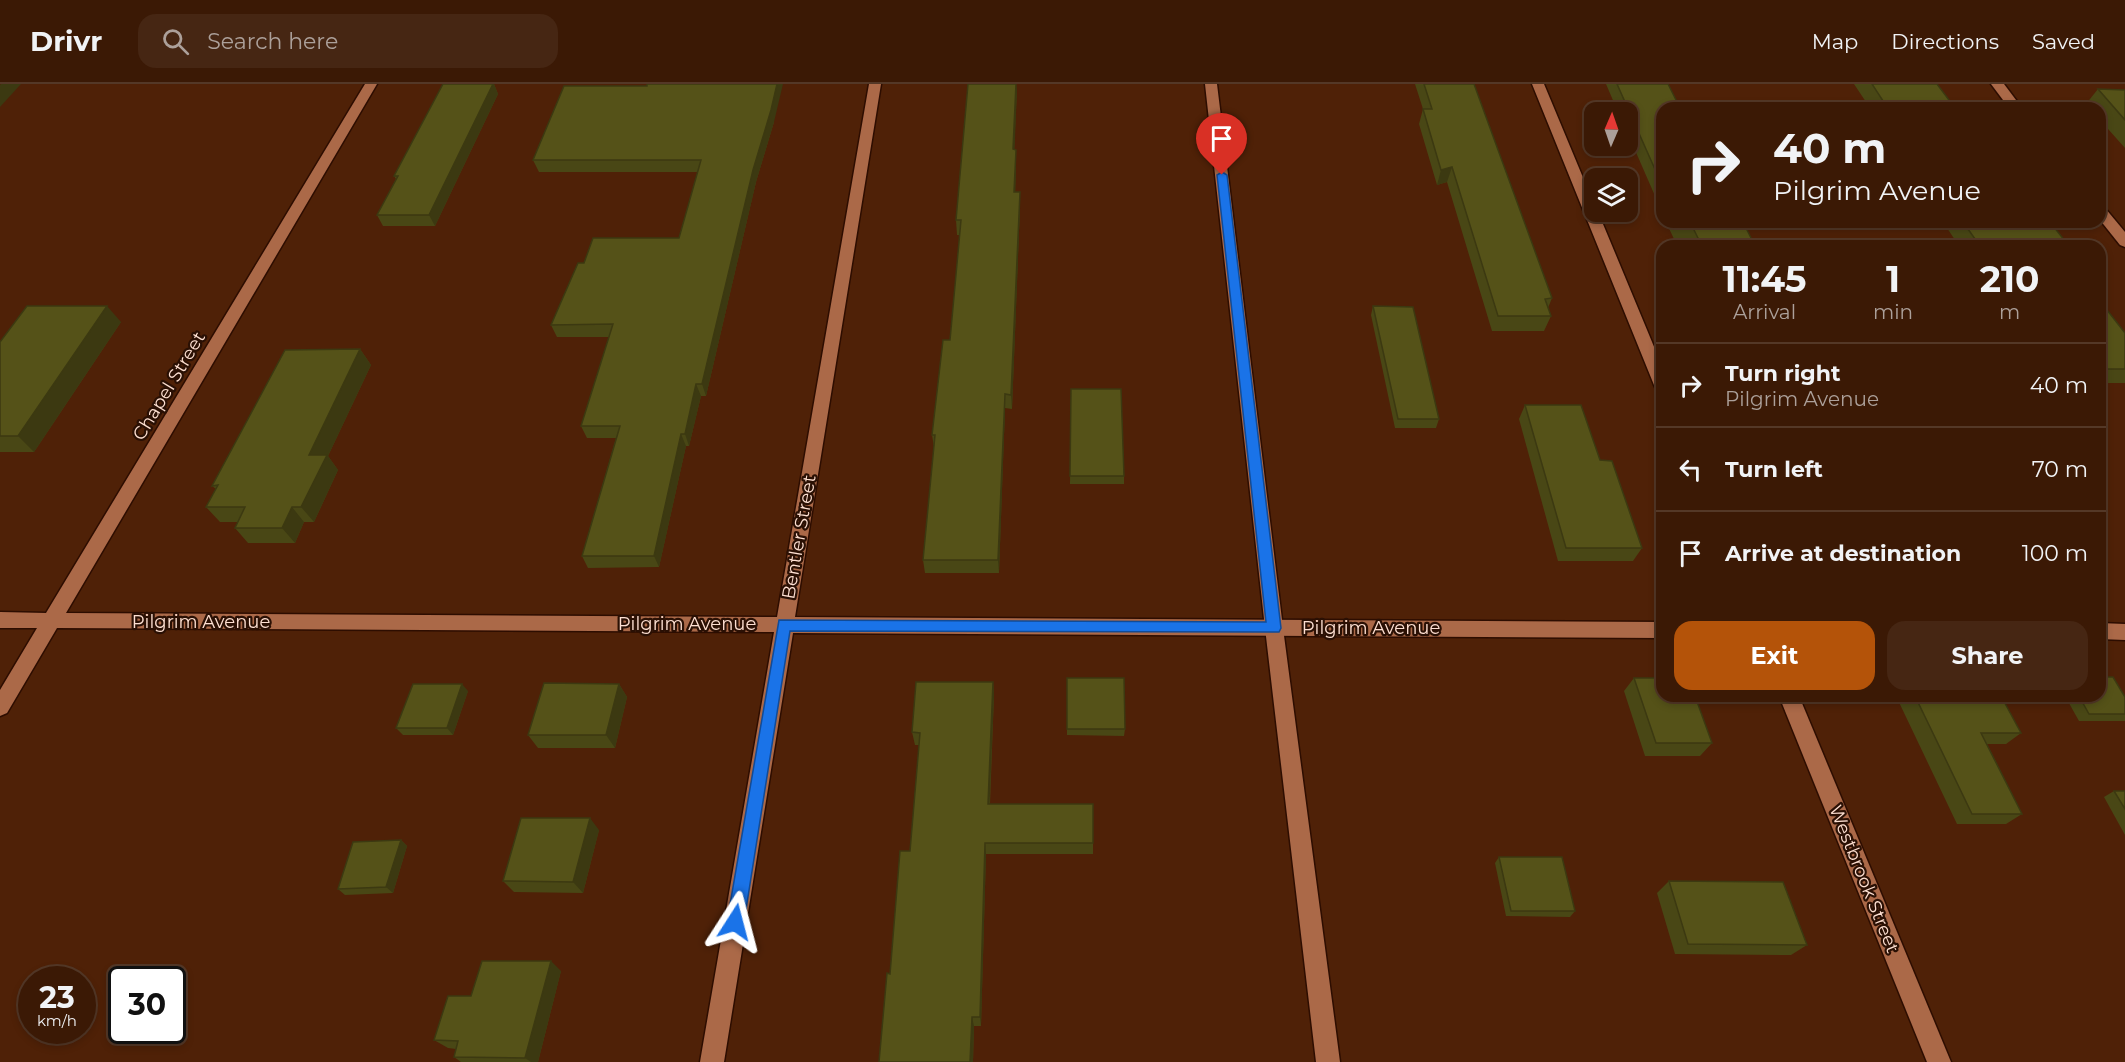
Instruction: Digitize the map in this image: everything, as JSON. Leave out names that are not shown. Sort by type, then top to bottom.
[{"type":"street","name":"Chapel Street","points":[[0,707],[371,84]]},
{"type":"street","name":"Bentler Street","points":[[712,1062],[875,84]]},
{"type":"street","points":[[1211,84],[1274,628],[1328,1062]]},
{"type":"street","points":[[1538,84],[1656,371]]},
{"type":"street","points":[[1997,84],[2011,102]]},
{"type":"street","points":[[2106,218],[2125,242]]},
{"type":"street","name":"Pilgrim Avenue","points":[[0,621],[1656,630]]},
{"type":"street","points":[[2106,631],[2125,632]]},
{"type":"street","name":"Westbrook Street","points":[[1791,702],[1939,1062]]},
{"type":"building","points":[[443,84],[493,84],[429,215],[377,215],[398,176],[394,176]]},
{"type":"building","points":[[647,84],[777,84],[753,170],[702,384],[696,384],[685,434],[681,434],[654,556],[582,556],[620,426],[581,426],[613,324],[551,325],[578,263],[584,263],[593,238],[679,238],[701,160],[533,160],[564,86],[647,86]]},
{"type":"building","points":[[968,84],[1016,84],[1014,192],[1020,192],[1011,395],[1005,394],[998,560],[923,560],[935,435],[932,435],[943,340],[950,340],[961,220],[956,220]]},
{"type":"building","points":[[1424,84],[1474,84],[1552,298],[1545,299],[1551,316],[1498,316],[1452,167],[1441,170],[1423,109],[1432,109]]},
{"type":"building","points":[[1617,84],[1668,84],[1677,102],[1656,102],[1656,172],[1638,131],[1638,102],[1625,102]]},
{"type":"building","points":[[1872,84],[1937,84],[1950,102],[1884,102]]},
{"type":"building","points":[[2098,89],[2125,90],[2125,120]]},
{"type":"building","points":[[1693,228],[1746,228],[1752,240],[1699,240]]},
{"type":"building","points":[[1967,228],[2055,228],[2064,240],[1976,240]]},
{"type":"building","points":[[27,306],[107,306],[18,436],[0,436],[0,342]]},
{"type":"building","points":[[1373,306],[1413,307],[1439,419],[1398,419]]},
{"type":"building","points":[[2106,309],[2125,333],[2125,369],[2106,369]]},
{"type":"building","points":[[360,349],[309,455],[327,455],[301,507],[292,507],[282,528],[235,528],[245,507],[206,507],[218,485],[212,486],[285,350]]},
{"type":"building","points":[[1071,389],[1121,389],[1124,476],[1070,476]]},
{"type":"building","points":[[1525,405],[1581,405],[1600,460],[1612,461],[1642,548],[1566,548]]},
{"type":"building","points":[[2106,677],[2113,677],[2125,697],[2125,714],[2089,714],[2082,702],[2106,702]]},
{"type":"building","points":[[1067,678],[1124,678],[1125,729],[1067,729]]},
{"type":"building","points":[[1634,678],[1656,678],[1656,702],[1697,702],[1712,743],[1656,743]]},
{"type":"building","points":[[916,682],[993,682],[988,804],[1093,804],[1093,843],[985,843],[980,1017],[972,1017],[970,1062],[879,1062],[887,973],[890,974],[900,851],[910,851],[920,733],[912,732]]},
{"type":"building","points":[[544,683],[619,684],[606,735],[528,735]]},
{"type":"building","points":[[413,684],[462,684],[447,728],[396,728]]},
{"type":"building","points":[[1918,702],[2004,702],[2021,733],[1981,733],[2022,814],[1972,814]]},
{"type":"building","points":[[2114,791],[2125,791],[2125,809]]},
{"type":"building","points":[[521,818],[590,818],[573,882],[503,881]]},
{"type":"building","points":[[401,840],[386,887],[338,889],[353,842]]},
{"type":"building","points":[[1499,857],[1562,857],[1575,911],[1511,911]]},
{"type":"building","points":[[1669,881],[1783,882],[1807,945],[1688,944]]},
{"type":"building","points":[[482,961],[551,961],[525,1058],[454,1057],[458,1041],[434,1040],[448,996],[471,996]]},
{"type":"route","points":[[735,922],[784,625],[1274,628],[1222,175]]}]
